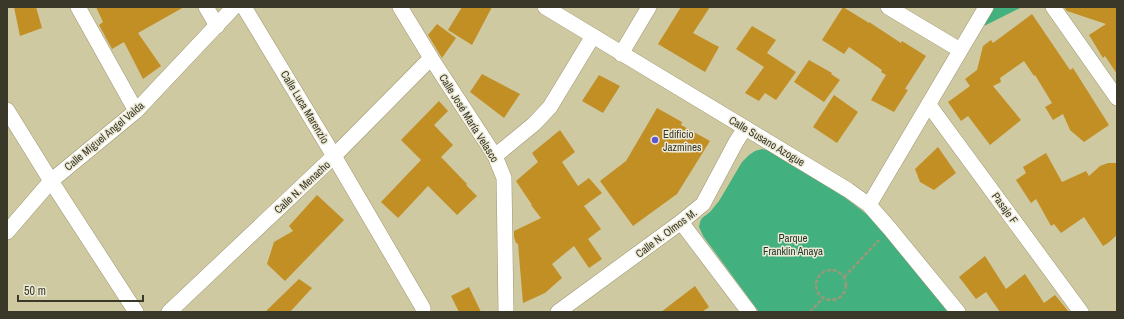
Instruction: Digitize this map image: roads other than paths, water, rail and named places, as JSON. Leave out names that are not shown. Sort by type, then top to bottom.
[{"type":"street","points":[[78,7],[136,111]]},
{"type":"street","points":[[206,7],[217,26]]},
{"type":"street","name":"Calle Miguel Angel Valda","points":[[7,232],[50,181],[136,111],[234,7]]},
{"type":"street","name":"Calle Luca Marenzio","points":[[244,7],[334,156],[423,308],[423,312]]},
{"type":"street","name":"Calle José María Velasco","points":[[400,7],[431,58],[495,156],[504,178],[506,312]]},
{"type":"street","name":"Calle Susano Azogue","points":[[545,7],[848,190],[869,205],[890,228],[958,312]]},
{"type":"street","points":[[621,54],[649,7]]},
{"type":"street","points":[[888,7],[960,50]]},
{"type":"street","points":[[869,205],[986,7]]},
{"type":"street","points":[[1053,7],[1117,98]]},
{"type":"street","points":[[495,156],[534,124],[550,107],[593,36]]},
{"type":"street","name":"Calle N. Menacho","points":[[169,312],[334,156],[431,58]]},
{"type":"street","name":"Pasaje F","points":[[929,105],[1081,312]]},
{"type":"street","points":[[7,110],[50,181],[136,312]]},
{"type":"street","name":"Calle N. Olmos M.","points":[[558,312],[681,222],[703,204],[745,128]]},
{"type":"street","points":[[681,222],[749,312]]},
{"type":"place","name":"Edificio Jazmines","points":[[655,140]]},
{"type":"park label","name":"Parque Franklin Anaya","points":[[793,244]]}]
